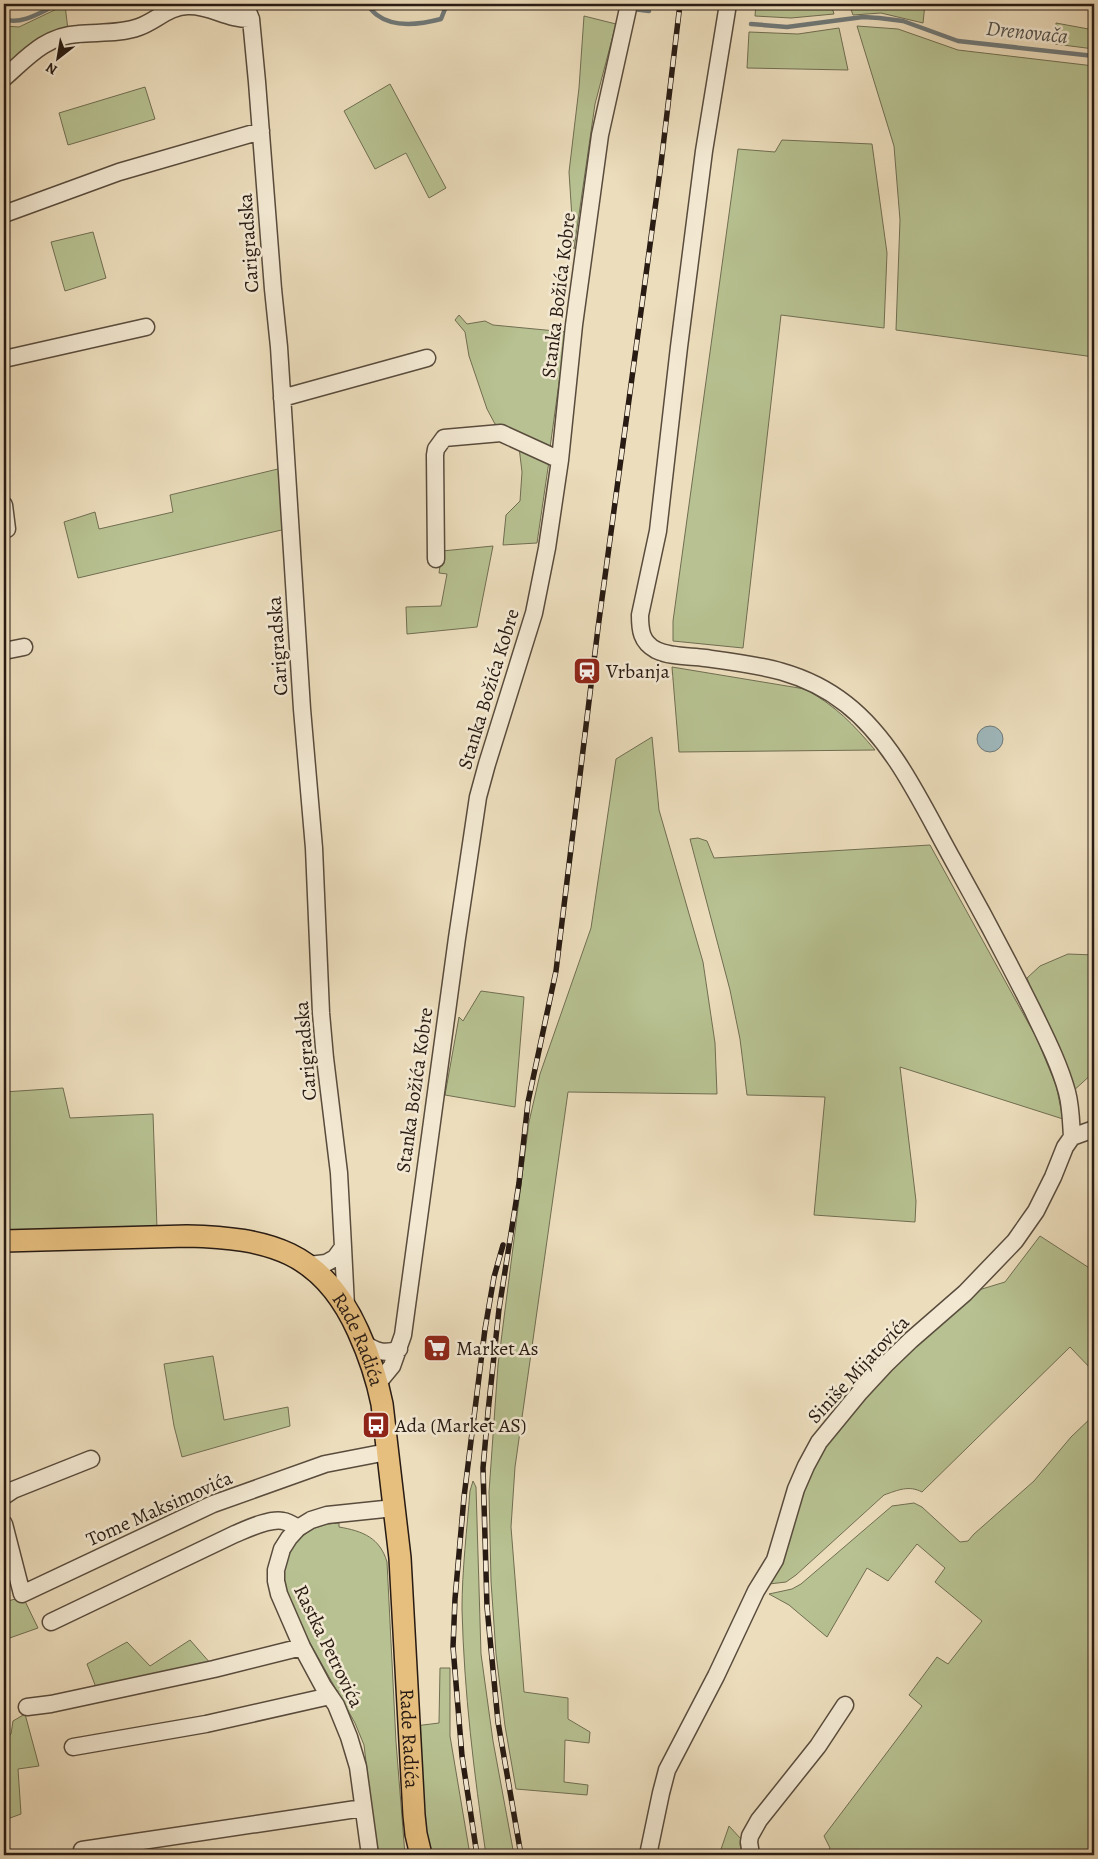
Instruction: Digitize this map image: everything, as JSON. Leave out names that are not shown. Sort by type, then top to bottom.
[{"type":"main road","name":"Rade Radića","points":[[4,1241],[122,1237],[206,1237],[253,1242],[277,1248],[296,1256],[330,1284],[346,1306],[378,1383],[400,1558],[414,1816],[421,1855]]},
{"type":"street","points":[[728,4],[703,161],[658,531],[640,615],[642,637],[648,644],[665,653],[755,664],[812,681],[836,696],[867,722],[884,743],[910,783],[999,942],[1051,1050],[1062,1078],[1069,1104],[1072,1137],[1094,1129]]},
{"type":"street","points":[[4,78],[34,51],[46,43],[76,34],[139,27],[177,8],[187,6],[204,7],[233,18],[247,10]]},
{"type":"street","name":"Carigradska","points":[[247,10],[261,131],[282,398],[302,709],[314,848],[321,1013],[339,1173],[346,1306]]},
{"type":"street","name":"Stanka Božića Kobre","points":[[378,1383],[392,1366],[403,1335],[478,797],[486,764],[534,613],[547,548],[560,460],[574,325],[600,135],[628,11]]},
{"type":"street","points":[[4,214],[119,172],[261,131]]},
{"type":"street","points":[[4,358],[146,327]]},
{"type":"street","points":[[282,398],[427,358]]},
{"type":"street","points":[[436,559],[435,455],[436,449],[444,438],[501,433],[560,460]]},
{"type":"street","points":[[4,505],[7,529]]},
{"type":"street","points":[[4,651],[24,647]]},
{"type":"street","name":"Siniše Mijatovića","points":[[648,1855],[661,1793],[668,1770],[716,1676],[756,1591],[775,1560],[796,1489],[806,1466],[820,1442],[844,1410],[885,1365],[965,1293],[1015,1241],[1036,1211],[1053,1177],[1060,1157],[1072,1137]]},
{"type":"street","points":[[309,1265],[326,1263],[335,1258],[343,1247]]},
{"type":"street","points":[[363,1343],[383,1353],[399,1349]]},
{"type":"street","name":"Tome Maksimovića","points":[[4,1524],[22,1594],[213,1504],[325,1464],[387,1452]]},
{"type":"street","points":[[4,1496],[13,1490],[90,1459]]},
{"type":"street","name":"Rastka Petrovića","points":[[370,1855],[358,1767],[336,1705],[302,1647],[279,1594],[276,1570],[282,1549],[298,1528],[311,1520],[327,1515],[394,1508]]},
{"type":"street","points":[[51,1622],[235,1534],[279,1520],[298,1528]]},
{"type":"street","points":[[27,1707],[51,1704],[205,1671],[302,1647]]},
{"type":"street","points":[[73,1747],[206,1724],[330,1696]]},
{"type":"street","points":[[751,1855],[750,1836],[759,1820],[818,1746],[845,1705]]},
{"type":"street","points":[[82,1850],[364,1808]]},
{"type":"green space","points":[[756,4],[831,4],[834,14],[791,18],[755,16]]},
{"type":"green space","points":[[849,4],[925,4],[923,23],[881,13],[853,15]]},
{"type":"green space","points":[[65,5],[68,30],[37,39],[4,67],[4,26],[19,27]]},
{"type":"green space","points":[[584,16],[616,24],[595,104],[574,249],[569,172],[579,88]]},
{"type":"green space","points":[[1056,23],[1094,30],[1094,49],[1055,44]]},
{"type":"green space","points":[[857,26],[898,29],[958,50],[1094,66],[1094,357],[896,330],[900,220],[894,146]]},
{"type":"green space","points":[[839,28],[848,70],[747,68],[749,32],[798,34]]},
{"type":"green space","points":[[390,84],[446,188],[429,198],[406,153],[375,169],[344,111]]},
{"type":"green space","points":[[145,87],[155,119],[68,145],[59,113]]},
{"type":"green space","points":[[782,140],[872,144],[887,253],[884,328],[781,315],[743,648],[673,641],[673,621],[738,149],[775,152]]},
{"type":"green space","points":[[93,232],[106,278],[65,291],[51,242]]},
{"type":"green space","points":[[459,315],[467,324],[485,321],[493,325],[566,332],[550,448],[495,424],[487,409],[469,356],[465,332],[455,320]]},
{"type":"green space","points":[[519,447],[549,461],[537,543],[503,545],[506,515],[520,501],[522,472]]},
{"type":"green space","points":[[282,468],[290,528],[78,578],[64,522],[95,512],[99,529],[173,512],[170,495]]},
{"type":"green space","points":[[493,546],[477,627],[407,634],[406,607],[441,606],[447,574],[439,573],[442,551]]},
{"type":"green space","points":[[672,667],[805,689],[826,702],[843,716],[875,750],[679,752]]},
{"type":"green space","points":[[652,737],[659,810],[703,962],[715,1043],[717,1094],[568,1092],[515,1467],[511,1527],[524,1692],[568,1698],[568,1719],[590,1732],[589,1743],[565,1740],[564,1782],[588,1785],[587,1795],[516,1789],[505,1726],[496,1654],[491,1581],[489,1492],[498,1365],[529,1122],[540,1074],[591,928],[616,759]]},
{"type":"green space","points":[[698,838],[707,841],[714,858],[930,845],[1036,1037],[1056,1085],[1063,1119],[900,1067],[916,1201],[915,1222],[814,1215],[825,1097],[747,1095],[740,1039],[730,990],[690,839]]},
{"type":"green space","points":[[1068,954],[1094,955],[1094,1072],[1071,1093],[1027,978],[1040,966]]},
{"type":"green space","points":[[481,991],[524,997],[515,1107],[445,1095],[459,1017],[463,1021]]},
{"type":"green space","points":[[63,1088],[70,1118],[153,1114],[157,1228],[4,1235],[4,1092]]},
{"type":"green space","points":[[1040,1236],[1094,1271],[1094,1372],[1070,1347],[922,1492],[908,1489],[884,1495],[796,1575],[786,1582],[769,1584],[793,1515],[821,1450],[890,1366],[972,1292],[1005,1282]]},
{"type":"green space","points":[[213,1356],[224,1420],[288,1407],[290,1426],[182,1457],[174,1426],[164,1364]]},
{"type":"green space","points":[[1094,1415],[1094,1850],[1091,1855],[825,1855],[830,1848],[824,1836],[922,1706],[909,1695],[937,1657],[948,1664],[982,1621],[935,1582],[945,1568],[917,1544],[888,1581],[867,1568],[827,1637],[789,1605],[769,1594],[792,1589],[801,1584],[892,1506],[914,1503],[922,1507],[960,1542],[968,1541],[1034,1481],[1071,1437]]},
{"type":"green space","points":[[473,1481],[476,1487],[481,1654],[493,1741],[514,1855],[486,1855],[470,1732],[462,1609],[466,1535],[470,1491]]},
{"type":"green space","points":[[339,1523],[339,1527],[356,1531],[375,1541],[387,1562],[396,1742],[405,1855],[379,1855],[364,1745],[355,1723],[301,1627],[284,1585],[283,1572],[290,1548],[312,1529],[327,1524]]},
{"type":"green space","points":[[23,1597],[38,1628],[4,1640],[4,1602]]},
{"type":"green space","points":[[190,1640],[211,1664],[97,1690],[87,1664],[127,1642],[150,1666]]},
{"type":"green space","points":[[440,1668],[450,1668],[450,1736],[470,1855],[429,1855],[415,1726],[439,1723]]},
{"type":"green space","points":[[25,1714],[39,1766],[18,1769],[21,1814],[10,1818],[4,1803],[4,1740],[11,1734],[13,1721]]},
{"type":"green space","points":[[729,1826],[741,1839],[740,1845],[744,1855],[719,1855]]},
{"type":"water","points":[[990,726],[999,730],[1003,739],[999,748],[990,752],[981,748],[977,739],[981,730]]},
{"type":"waterway","name":"Drenovača","points":[[4,19],[11,21],[25,19],[58,4]]},
{"type":"waterway","name":"Drenovača","points":[[366,4],[384,19],[408,24],[441,19],[447,4]]},
{"type":"waterway","name":"Drenovača","points":[[593,4],[649,11]]},
{"type":"waterway","name":"Drenovača","points":[[751,24],[787,27],[863,17],[879,18],[903,21],[958,41],[1094,56]]},
{"type":"waterway","points":[[1088,1855],[1094,1845]]},
{"type":"railway","points":[[521,1855],[498,1722],[487,1607],[483,1468],[499,1309],[519,1183],[528,1102],[556,971],[598,628],[661,164],[680,4]]},
{"type":"railway","points":[[477,1855],[462,1756],[453,1647],[455,1599],[464,1497],[485,1329],[494,1277],[503,1245]]},
{"type":"place","name":"Vrbanja","points":[[587,671]]},
{"type":"place","name":"Market As","points":[[437,1348]]},
{"type":"place","name":"Ada (Market AS)","points":[[376,1425]]}]
